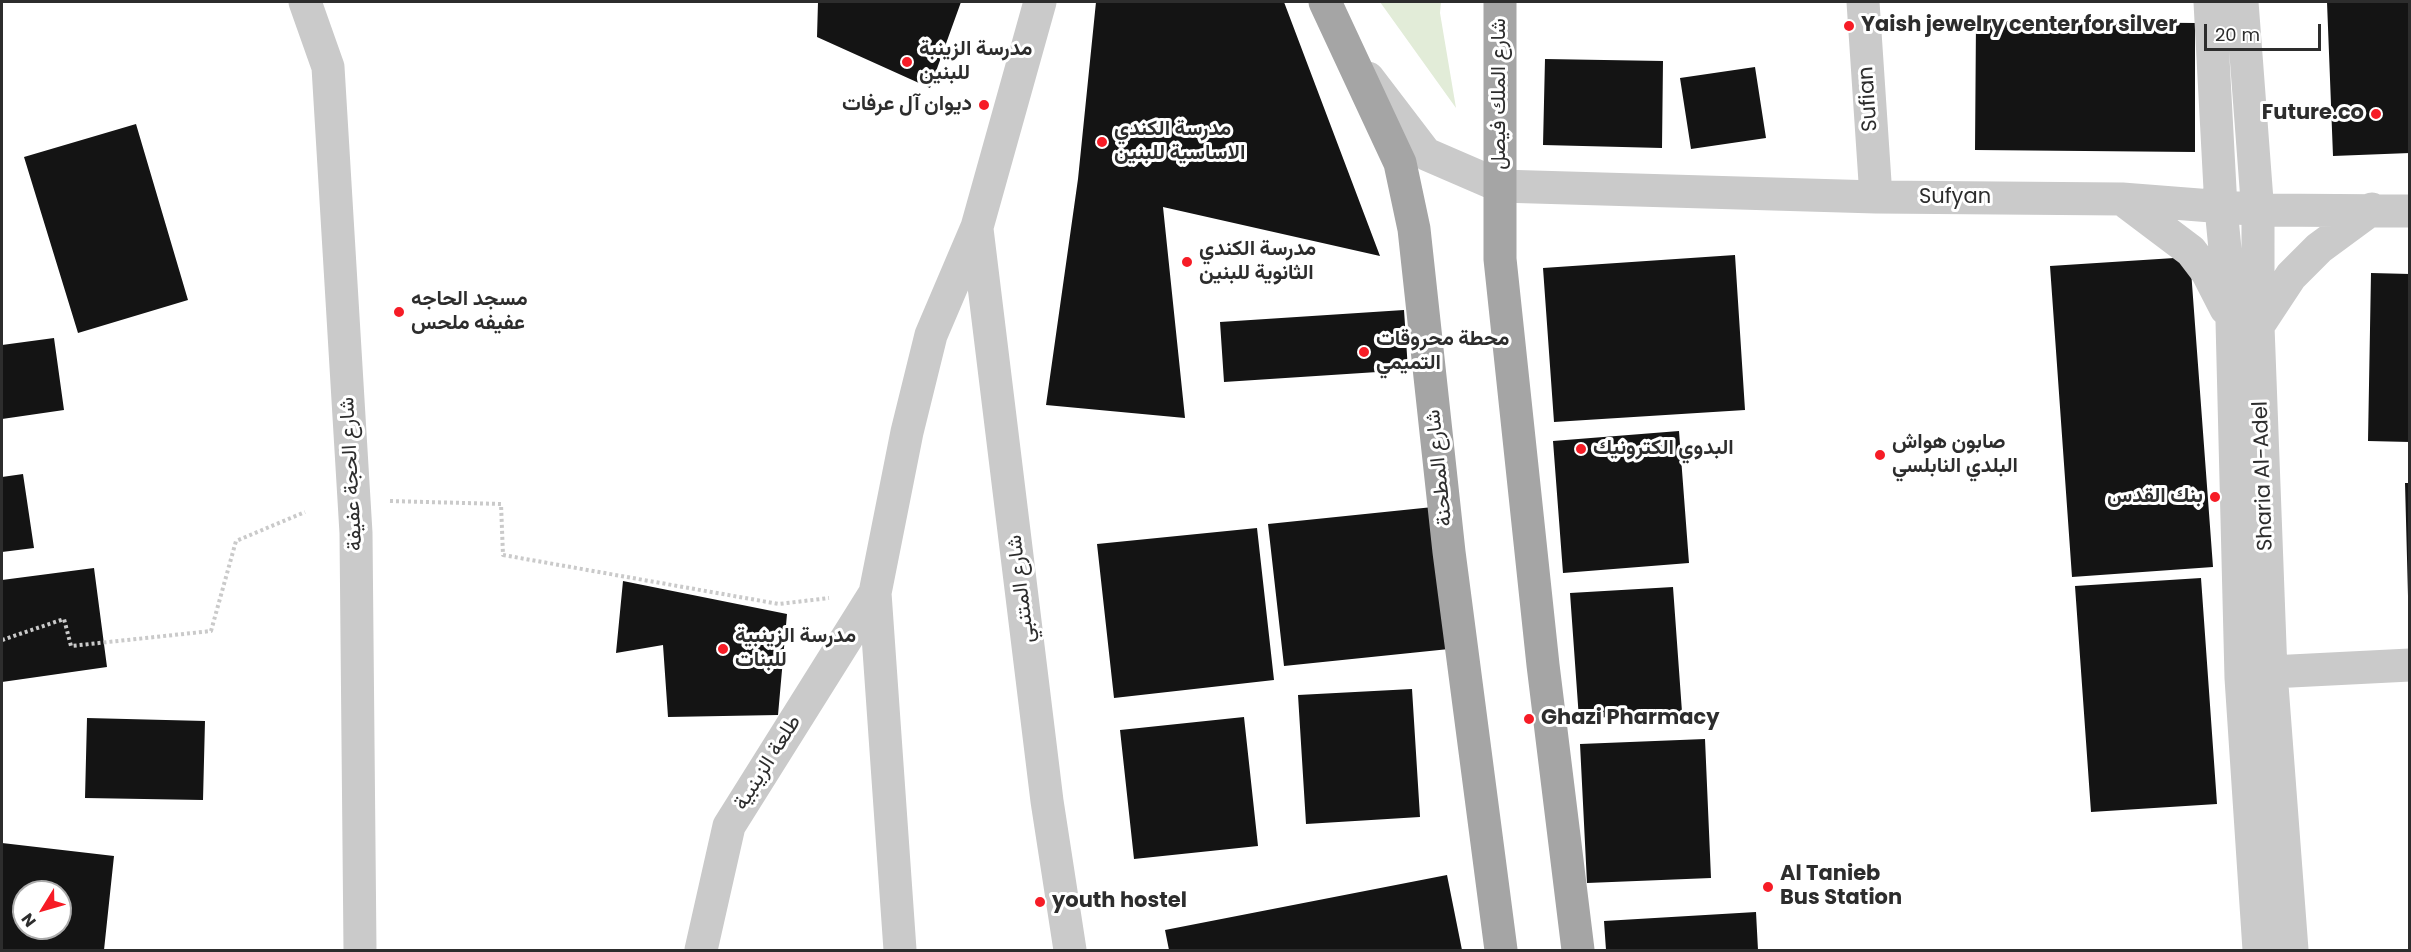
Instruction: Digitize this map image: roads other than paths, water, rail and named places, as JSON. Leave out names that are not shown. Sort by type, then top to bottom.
[{"type":"main road","name":"شارع المطحنة","points":[[1325,2],[1400,163],[1414,229],[1449,552],[1501,951]]},
{"type":"main road","name":"شارع الملك فيصل","points":[[1500,2],[1500,186]]},
{"type":"main road","points":[[1500,186],[1501,270],[1543,665],[1578,951]]},
{"type":"street","name":"شارع الحجة عفيفة","points":[[305,2],[328,67],[354,499],[360,951]]},
{"type":"street","points":[[900,951],[875,592],[906,432],[931,335],[977,227],[1040,2]]},
{"type":"street","name":"Sufian","points":[[1863,2],[1876,197]]},
{"type":"street","name":"Sharia Al-Adel","points":[[2210,2],[2221,208],[2245,324],[2292,951]]},
{"type":"street","name":"Sharia Al-Adel","points":[[2242,2],[2257,209],[2245,324],[2241,678],[2259,951]]},
{"type":"street","points":[[1348,51],[1426,154],[1500,186]]},
{"type":"street","name":"Sufyan","points":[[1500,186],[1876,197],[2122,199],[2221,208],[2409,211]]},
{"type":"street","points":[[2122,199],[2190,251],[2245,324],[2319,248],[2372,209]]},
{"type":"street","name":"شارع المتنبي","points":[[977,227],[1047,801],[1070,951]]},
{"type":"street","name":"طلعة الزينبية","points":[[700,951],[729,826],[875,592]]},
{"type":"street","points":[[2271,672],[2409,665]]},
{"type":"place","name":"Yaish jewelry center for silver","points":[[1849,26]]},
{"type":"place","name":"مدرسة الزينبة للبنين","points":[[907,62]]},
{"type":"place","name":"ديوان آل عرفات","points":[[984,105]]},
{"type":"place","name":"Future.co","points":[[2376,114]]},
{"type":"place","name":"مدرسة الكندي الاساسية للبنين","points":[[1102,142]]},
{"type":"place","name":"مدرسة الكندي الثانوية للبنين","points":[[1187,262]]},
{"type":"place","name":"مسجد الحاجه عفيفه ملحس","points":[[399,312]]},
{"type":"place","name":"محطة محروقات التميمي","points":[[1364,352]]},
{"type":"place","name":"البدوي الكترونيك","points":[[1581,449]]},
{"type":"place","name":"صابون هواش البلدي النابلسي","points":[[1880,455]]},
{"type":"place","name":"بنك القدس","points":[[2215,497]]},
{"type":"place","name":"مدرسة الزينبية للبنات","points":[[723,649]]},
{"type":"place","name":"Ghazi Pharmacy","points":[[1529,719]]},
{"type":"place","name":"Al Tanieb Bus Station","points":[[1768,887]]},
{"type":"place","name":"youth hostel","points":[[1040,902]]}]
